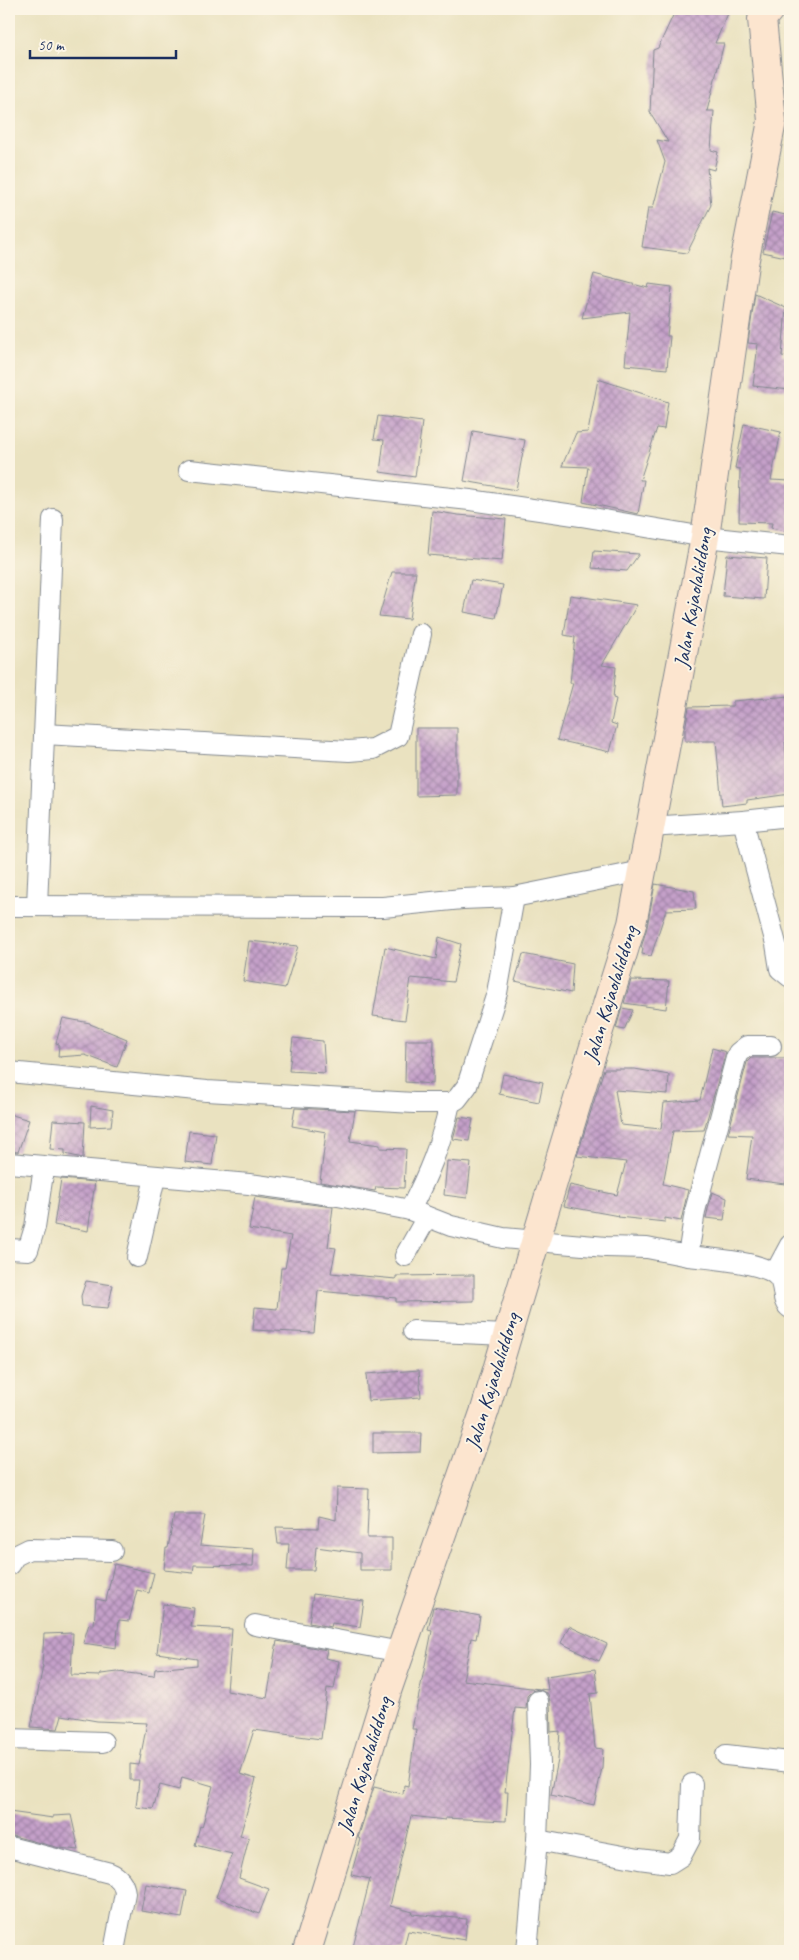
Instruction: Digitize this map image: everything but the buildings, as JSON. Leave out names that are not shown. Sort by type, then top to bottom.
[{"type":"street","name":"Jalan Kajaolaliddong","points":[[307,1951],[388,1688],[458,1491],[632,924],[705,537],[744,264],[781,123],[762,19],[770,9]]},
{"type":"street","points":[[189,470],[470,500],[705,537],[790,546]]},
{"type":"street","points":[[37,906],[53,519]]},
{"type":"street","points":[[44,734],[349,751],[373,749],[398,736],[421,634]]},
{"type":"street","points":[[650,827],[790,816]]},
{"type":"street","points":[[743,821],[776,944],[780,969],[790,977]]},
{"type":"street","points":[[9,906],[383,908],[514,896],[642,871]]},
{"type":"street","points":[[9,1072],[208,1091],[414,1103],[450,1103],[467,1086],[497,993],[514,896]]},
{"type":"street","points":[[688,1256],[695,1212],[736,1058],[738,1053],[746,1046],[771,1046]]},
{"type":"street","points":[[405,1256],[444,1134],[450,1103]]},
{"type":"street","points":[[9,1163],[249,1184],[338,1196],[418,1214],[451,1226],[520,1240],[606,1247],[647,1248],[741,1263],[775,1273],[780,1278],[785,1303],[790,1308]]},
{"type":"street","points":[[9,1249],[28,1250],[35,1227],[44,1166]]},
{"type":"street","points":[[137,1257],[155,1177]]},
{"type":"street","points":[[775,1273],[790,1245]]},
{"type":"street","points":[[413,1331],[507,1335]]},
{"type":"street","points":[[9,1565],[15,1556],[30,1549],[112,1551]]},
{"type":"street","points":[[255,1625],[400,1652]]},
{"type":"street","points":[[527,1951],[537,1840],[540,1765],[538,1702]]},
{"type":"street","points":[[9,1739],[103,1742]]},
{"type":"street","points":[[726,1755],[790,1762]]},
{"type":"street","points":[[537,1840],[638,1859],[670,1863],[681,1856],[690,1839],[692,1784]]},
{"type":"street","points":[[9,1847],[110,1873],[119,1878],[125,1888],[125,1893],[114,1951]]}]
